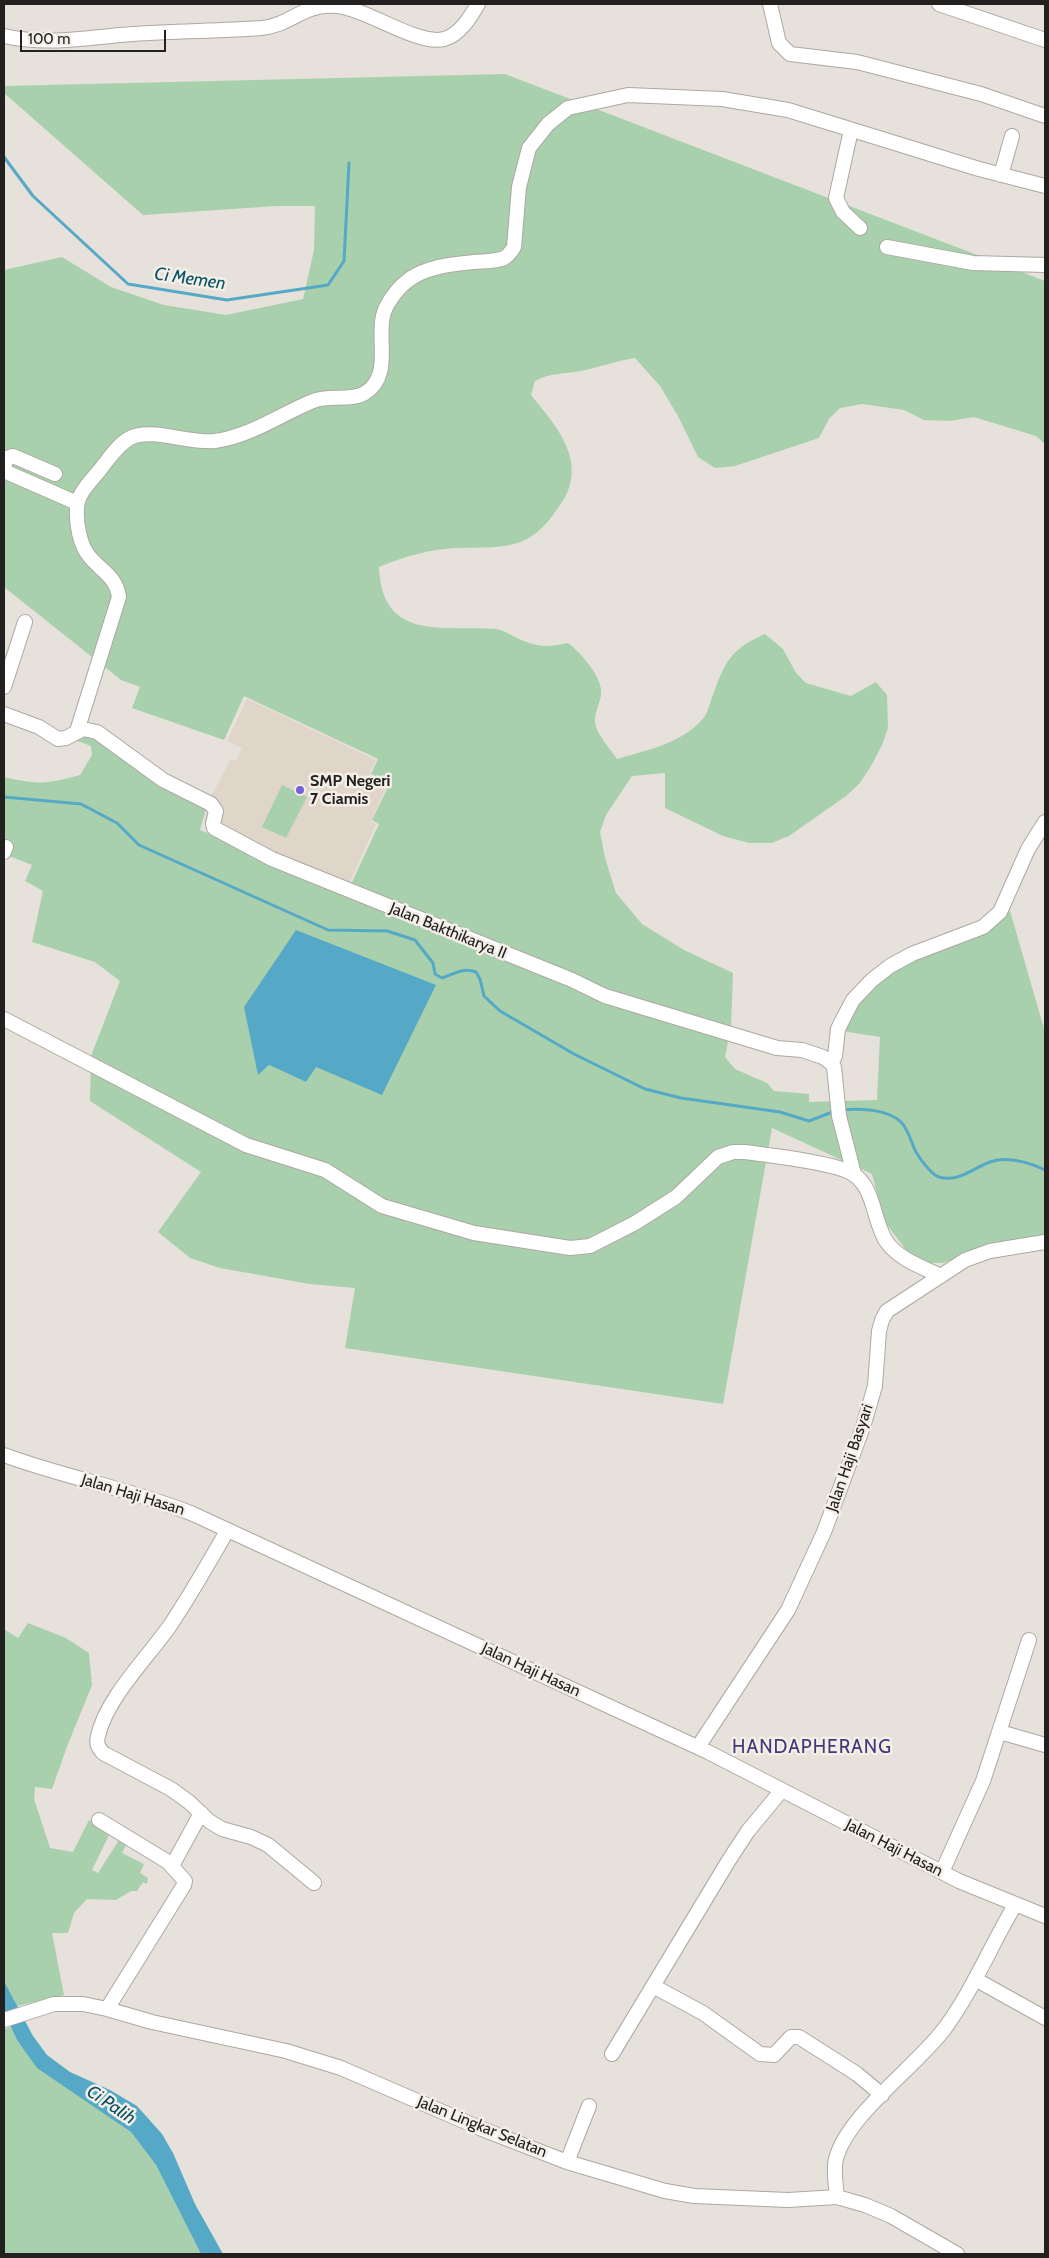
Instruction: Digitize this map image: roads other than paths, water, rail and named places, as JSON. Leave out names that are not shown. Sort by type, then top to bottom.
[{"type":"street","points":[[4,36],[22,40],[66,41],[157,32],[262,28],[278,26],[310,8],[347,6],[420,36],[439,40],[450,37],[461,28],[478,4]]},
{"type":"street","points":[[770,4],[779,43],[790,54],[857,62],[972,92],[1045,116]]},
{"type":"street","points":[[939,4],[1045,40]]},
{"type":"street","points":[[78,731],[119,597],[116,584],[110,575],[85,550],[78,520],[78,503],[89,483],[130,438],[146,434],[183,440],[216,441],[277,420],[314,400],[328,397],[352,397],[362,395],[371,389],[378,377],[382,362],[383,314],[397,291],[406,281],[426,271],[448,265],[493,260],[510,253],[514,247],[519,188],[529,148],[548,124],[568,108],[628,95],[722,99],[788,110],[1001,175],[1045,186]]},
{"type":"street","points":[[851,130],[836,198],[843,212],[860,228]]},
{"type":"street","points":[[1001,175],[1012,136]]},
{"type":"street","points":[[887,247],[973,263],[1045,265]]},
{"type":"street","points":[[4,466],[7,458],[14,456],[55,474]]},
{"type":"street","points":[[4,471],[78,503]]},
{"type":"street","points":[[4,687],[25,622]]},
{"type":"street","name":"Jalan Bakthikarya II","points":[[4,714],[39,727],[58,739],[66,738],[86,729],[97,732],[163,780],[211,804],[216,811],[214,828],[272,859],[572,980],[604,996],[777,1048],[802,1050],[824,1057],[831,1063]]},
{"type":"street","points":[[941,1276],[901,1255],[887,1242],[870,1197],[854,1174],[838,1111],[831,1063],[835,1056],[838,1029],[853,1000],[872,980],[890,966],[912,954],[983,927],[1000,912],[1028,849],[1045,822]]},
{"type":"street","points":[[4,1019],[246,1145],[325,1170],[382,1206],[474,1233],[570,1248],[590,1246],[635,1223],[676,1197],[718,1157],[739,1151],[835,1167],[854,1174]]},
{"type":"street","name":"Jalan Haji Basyari","points":[[698,1748],[788,1610],[824,1532],[863,1427],[875,1386],[879,1331],[887,1311],[965,1260],[1025,1244],[1045,1242]]},
{"type":"street","name":"Jalan Haji Hasan","points":[[4,1455],[27,1464],[161,1501],[698,1748],[942,1872],[1015,1905],[1045,1916]]},
{"type":"street","points":[[227,1531],[167,1629],[117,1696],[107,1713],[97,1742],[98,1747],[103,1753],[171,1789],[222,1829],[251,1837],[268,1845],[314,1883]]},
{"type":"street","points":[[942,1872],[983,1781],[1029,1640]]},
{"type":"street","points":[[1000,1732],[1045,1745]]},
{"type":"street","points":[[612,2054],[729,1860],[748,1831],[782,1790]]},
{"type":"street","points":[[172,1866],[201,1813]]},
{"type":"street","points":[[99,1820],[172,1866],[184,1879],[184,1885],[107,2009]]},
{"type":"street","points":[[837,2197],[836,2160],[841,2146],[856,2122],[945,2028],[975,1979],[1015,1905]]},
{"type":"street","points":[[975,1979],[1045,2018]]},
{"type":"street","points":[[653,1986],[703,2013],[760,2054],[774,2055],[791,2037],[799,2037],[857,2074],[882,2095]]},
{"type":"street","name":"Jalan Lingkar Selatan","points":[[4,2020],[54,2004],[83,2004],[152,2022],[286,2051],[341,2068],[482,2129],[566,2162],[665,2192],[694,2196],[788,2200],[837,2197],[865,2205],[891,2216],[957,2254]]},
{"type":"street","points":[[566,2162],[588,2106]]},
{"type":"water","points":[[296,930],[436,985],[382,1095],[316,1067],[306,1082],[269,1065],[258,1075],[244,1007]]},
{"type":"water","name":"Ci Palih","points":[[4,1981],[33,2036],[47,2055],[70,2072],[110,2090],[137,2106],[162,2134],[173,2153],[195,2204],[223,2254],[201,2254],[156,2165],[131,2132],[37,2068],[17,2040],[4,2012]]},
{"type":"waterway","name":"Ci Memen","points":[[4,157],[33,196],[128,284],[227,300],[328,285],[344,261],[349,163]]},
{"type":"waterway","points":[[4,797],[81,804],[117,823],[139,845],[328,930],[387,931],[415,940],[433,963],[435,974],[442,978],[467,970],[476,972],[480,979],[484,996],[500,1011],[574,1054],[645,1089],[681,1098],[780,1112],[809,1121],[835,1111]]},
{"type":"waterway","points":[[841,1110],[872,1110],[889,1114],[901,1122],[916,1152],[933,1174],[939,1177],[953,1178],[997,1160],[1025,1162],[1045,1170]]},
{"type":"place","name":"SMP Negeri 7 Ciamis","points":[[300,790]]},
{"type":"district","name":"HANDAPHERANG","points":[[812,1747]]}]
